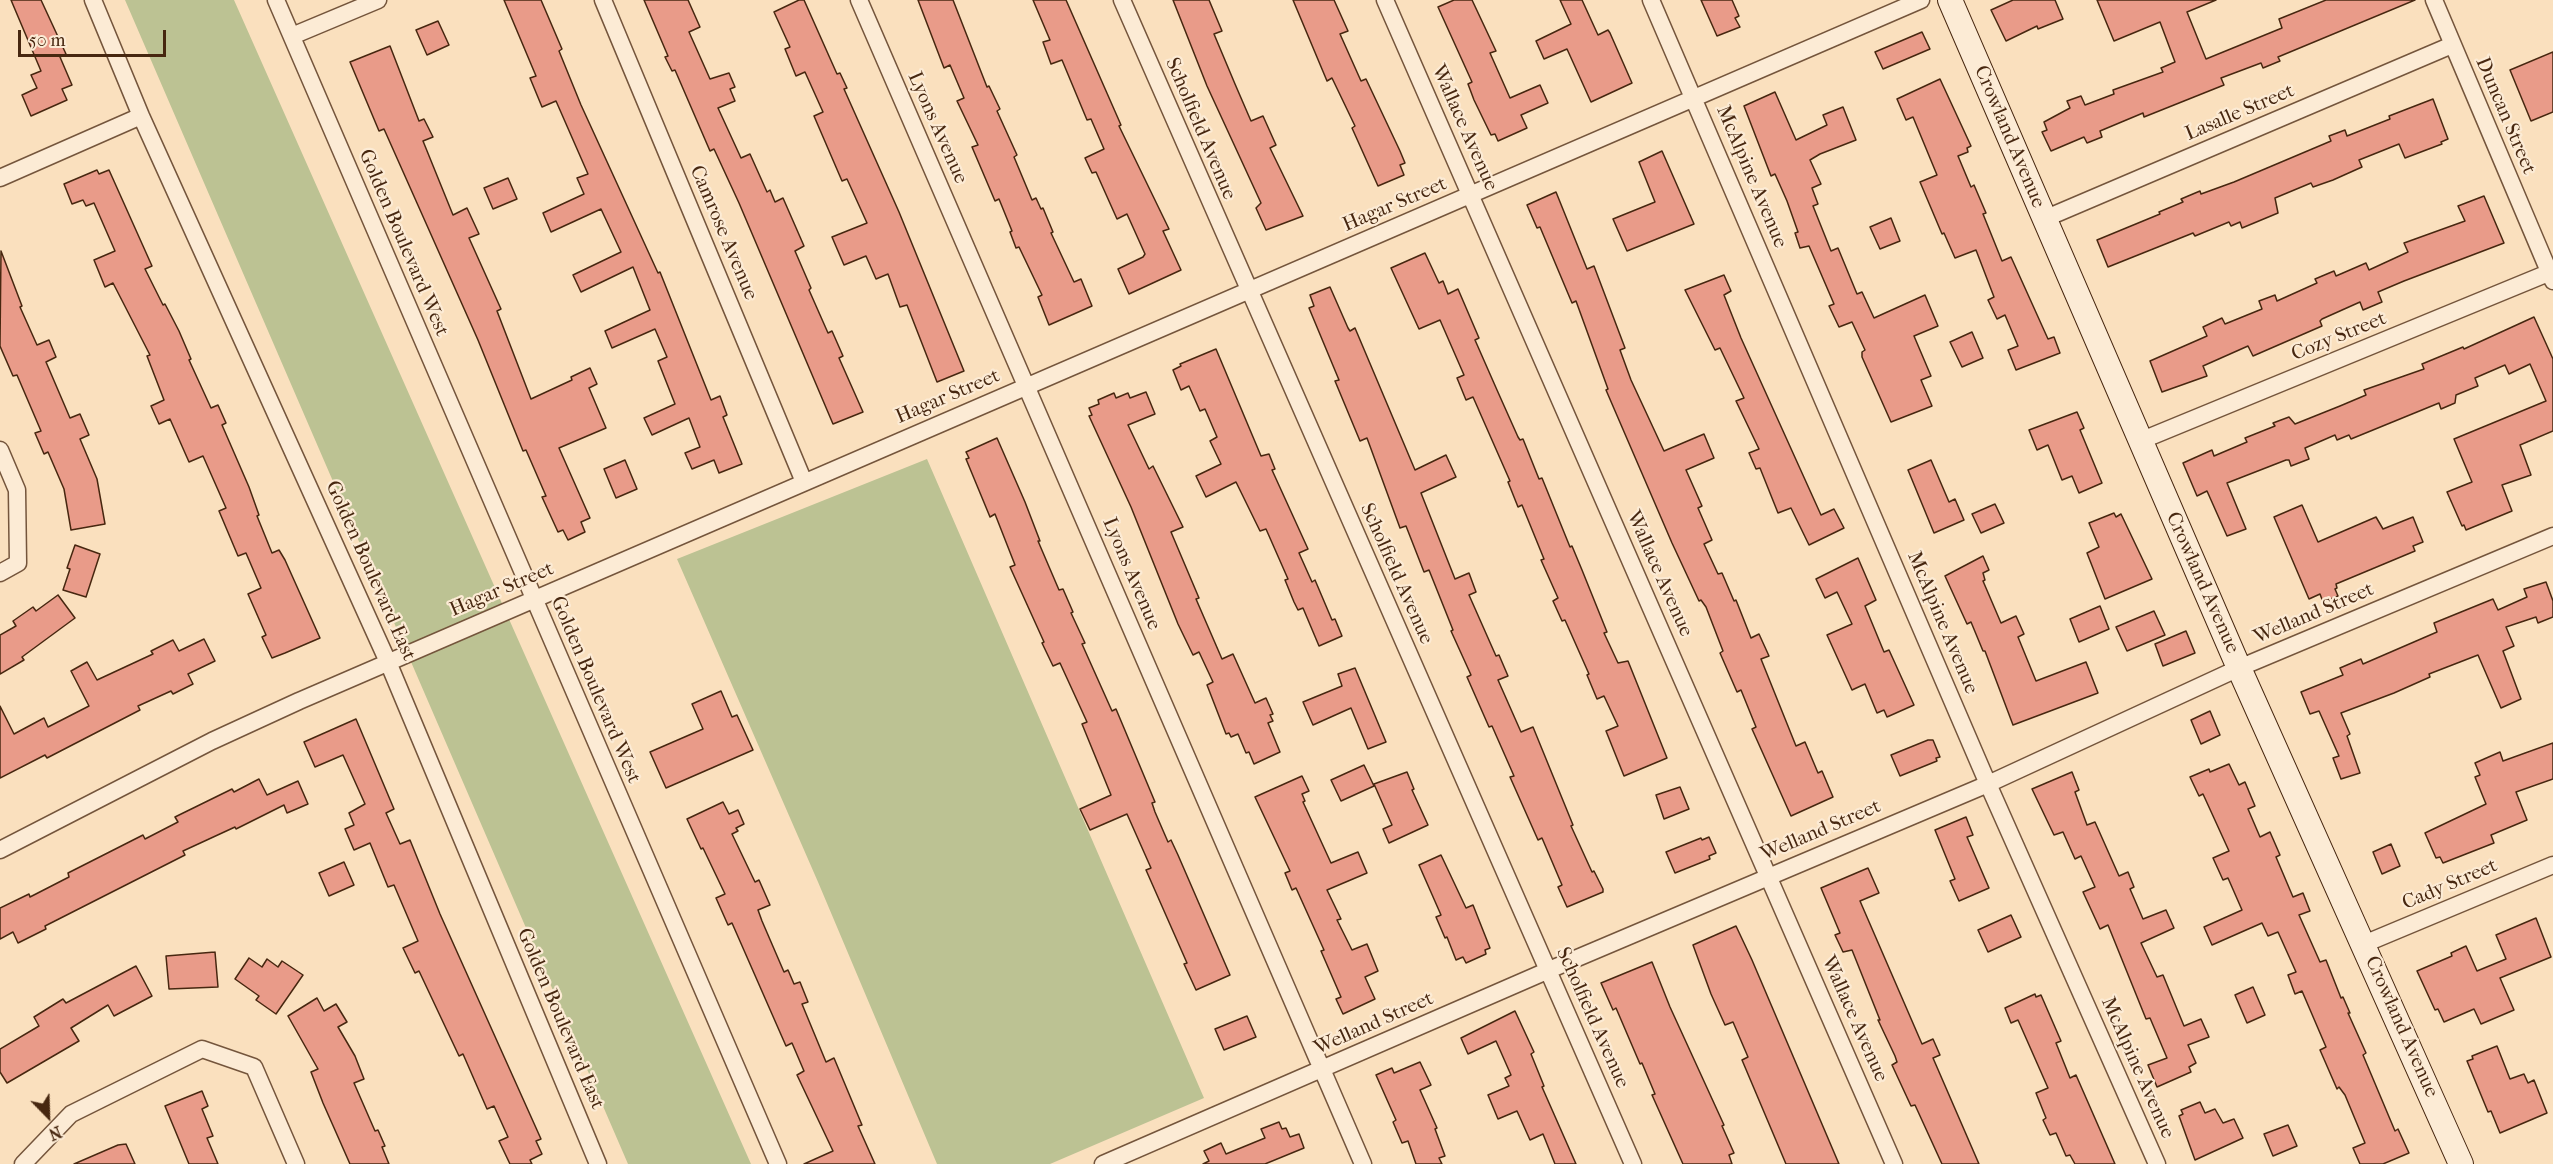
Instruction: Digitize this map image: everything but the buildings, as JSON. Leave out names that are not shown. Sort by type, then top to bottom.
[{"type":"main road","name":"Crowland Avenue","points":[[1950,0],[2239,668],[2461,1164]]},
{"type":"street","name":"Golden Boulevard East","points":[[93,0],[141,116],[388,662],[598,1164]]},
{"type":"street","name":"Golden Boulevard West","points":[[276,0],[778,1164]]},
{"type":"street","points":[[292,36],[378,0]]},
{"type":"street","name":"Camrose Avenue","points":[[603,0],[804,482]]},
{"type":"street","name":"Lyons Avenue","points":[[859,0],[1363,1164]]},
{"type":"street","name":"Scholfield Avenue","points":[[1122,0],[1247,291],[1633,1164]]},
{"type":"street","name":"Wallace Avenue","points":[[1385,0],[1894,1164]]},
{"type":"street","name":"McAlpine Avenue","points":[[1651,0],[1988,784],[2157,1164]]},
{"type":"street","name":"Hagar Street","points":[[0,850],[212,741],[388,662],[1921,0]]},
{"type":"street","name":"Duncan Street","points":[[2434,0],[2552,275]]},
{"type":"street","name":"Lasalle Street","points":[[2044,219],[2452,45]]},
{"type":"street","points":[[0,178],[141,116]]},
{"type":"street","name":"Cozy Street","points":[[2140,441],[2552,275]]},
{"type":"street","points":[[0,450],[17,490],[18,553],[18,563],[0,573]]},
{"type":"street","name":"Welland Street","points":[[1105,1164],[1549,970],[1988,784],[2239,668],[2553,536]]},
{"type":"street","name":"Cady Street","points":[[2364,944],[2553,864]]},
{"type":"street","points":[[23,1164],[71,1114],[202,1049],[254,1067],[296,1164]]},
{"type":"green space","points":[[125,0],[234,0],[751,1164],[628,1164]]},
{"type":"green space","points":[[927,459],[1204,1098],[1050,1164],[937,1164],[818,882],[677,559]]}]
